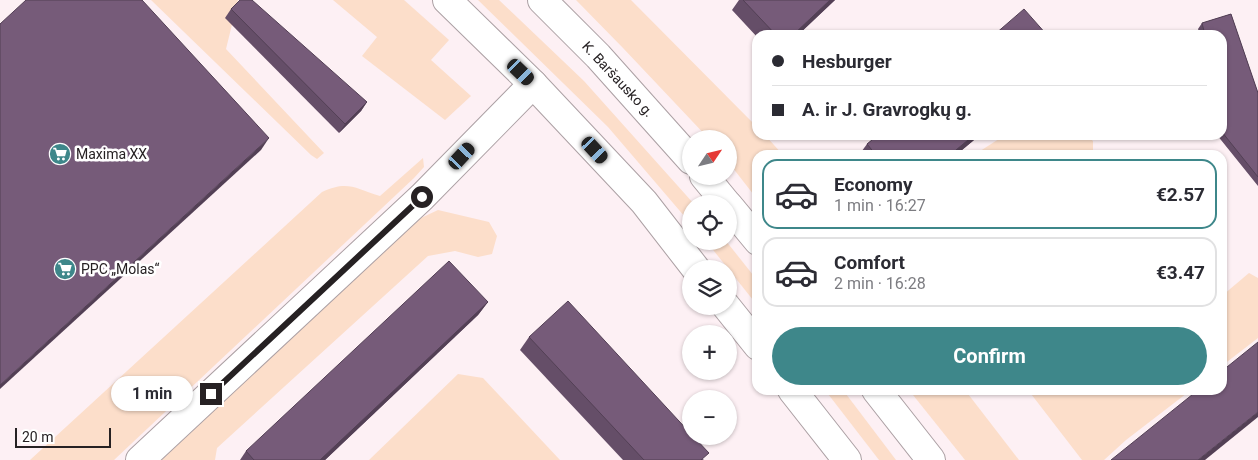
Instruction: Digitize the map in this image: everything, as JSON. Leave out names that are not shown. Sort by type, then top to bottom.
[{"type":"main road","points":[[446,0],[533,84],[644,202],[689,260]]},
{"type":"main road","name":"K. Baršausko g.","points":[[542,0],[598,56],[682,150]]},
{"type":"main road","points":[[140,460],[422,197],[533,84]]},
{"type":"main road","points":[[711,185],[720,195]]},
{"type":"main road","points":[[737,216],[752,233]]},
{"type":"main road","points":[[733,315],[752,338]]},
{"type":"main road","points":[[796,395],[847,460]]},
{"type":"main road","points":[[880,395],[931,460]]},
{"type":"shaded area","points":[[151,0],[238,0],[226,49],[324,153],[317,159],[311,155]]},
{"type":"shaded area","points":[[333,0],[404,0],[449,40],[431,60],[471,96],[445,120],[362,56],[377,37]]},
{"type":"shaded area","points":[[478,0],[499,0],[584,81],[686,195],[682,195],[682,213],[608,127]]},
{"type":"shaded area","points":[[576,0],[631,0],[752,122],[752,140],[770,140],[778,150],[752,150],[752,193],[738,175],[738,130],[700,130]]},
{"type":"shaded area","points":[[997,140],[1093,141],[1093,150],[982,150]]},
{"type":"shaded area","points":[[423,158],[424,167],[414,178],[114,460],[30,460],[322,192],[338,186],[345,186],[380,196]]},
{"type":"shaded area","points":[[438,210],[489,222],[497,236],[492,254],[478,257],[455,251],[428,256],[217,448],[215,460],[162,460],[165,451],[236,384],[421,218]]},
{"type":"shaded area","points":[[713,250],[733,250],[752,274],[752,299],[737,280],[737,260],[721,260]]},
{"type":"shaded area","points":[[1249,273],[1258,278],[1258,338],[1227,362],[1227,292]]},
{"type":"shaded area","points":[[458,374],[483,378],[560,460],[369,460]]},
{"type":"shaded area","points":[[829,395],[847,395],[896,460],[879,460]]},
{"type":"shaded area","points":[[913,395],[969,395],[1019,460],[965,460]]},
{"type":"shaded area","points":[[1032,395],[1184,395],[1126,440],[1104,460],[1082,460]]},
{"type":"building","name":"PPC „Molas“","points":[[26,0],[142,0],[269,138],[0,385],[0,24]]},
{"type":"building","points":[[240,0],[252,0],[367,102],[345,124],[231,9]]},
{"type":"building","points":[[743,0],[830,0],[798,30],[771,30]]},
{"type":"building","points":[[1024,9],[1043,30],[1000,30]]},
{"type":"building","points":[[1231,14],[1258,93],[1258,177],[1227,138],[1227,30],[1204,30],[1202,23]]},
{"type":"building","points":[[872,140],[968,140],[956,150],[872,150],[867,144]]},
{"type":"building","points":[[449,261],[488,302],[320,460],[254,460],[246,451]]},
{"type":"building","points":[[568,301],[682,424],[682,445],[701,445],[709,453],[701,460],[644,460],[529,337]]},
{"type":"building","points":[[1258,342],[1258,412],[1198,460],[1111,460],[1192,395],[1227,395],[1227,367]]},
{"type":"place","name":"Maxima XX","points":[[60,154]]},
{"type":"place","name":"PPC „Molas“","points":[[65,269]]},
{"type":"route","points":[[211,394],[422,197]]}]
